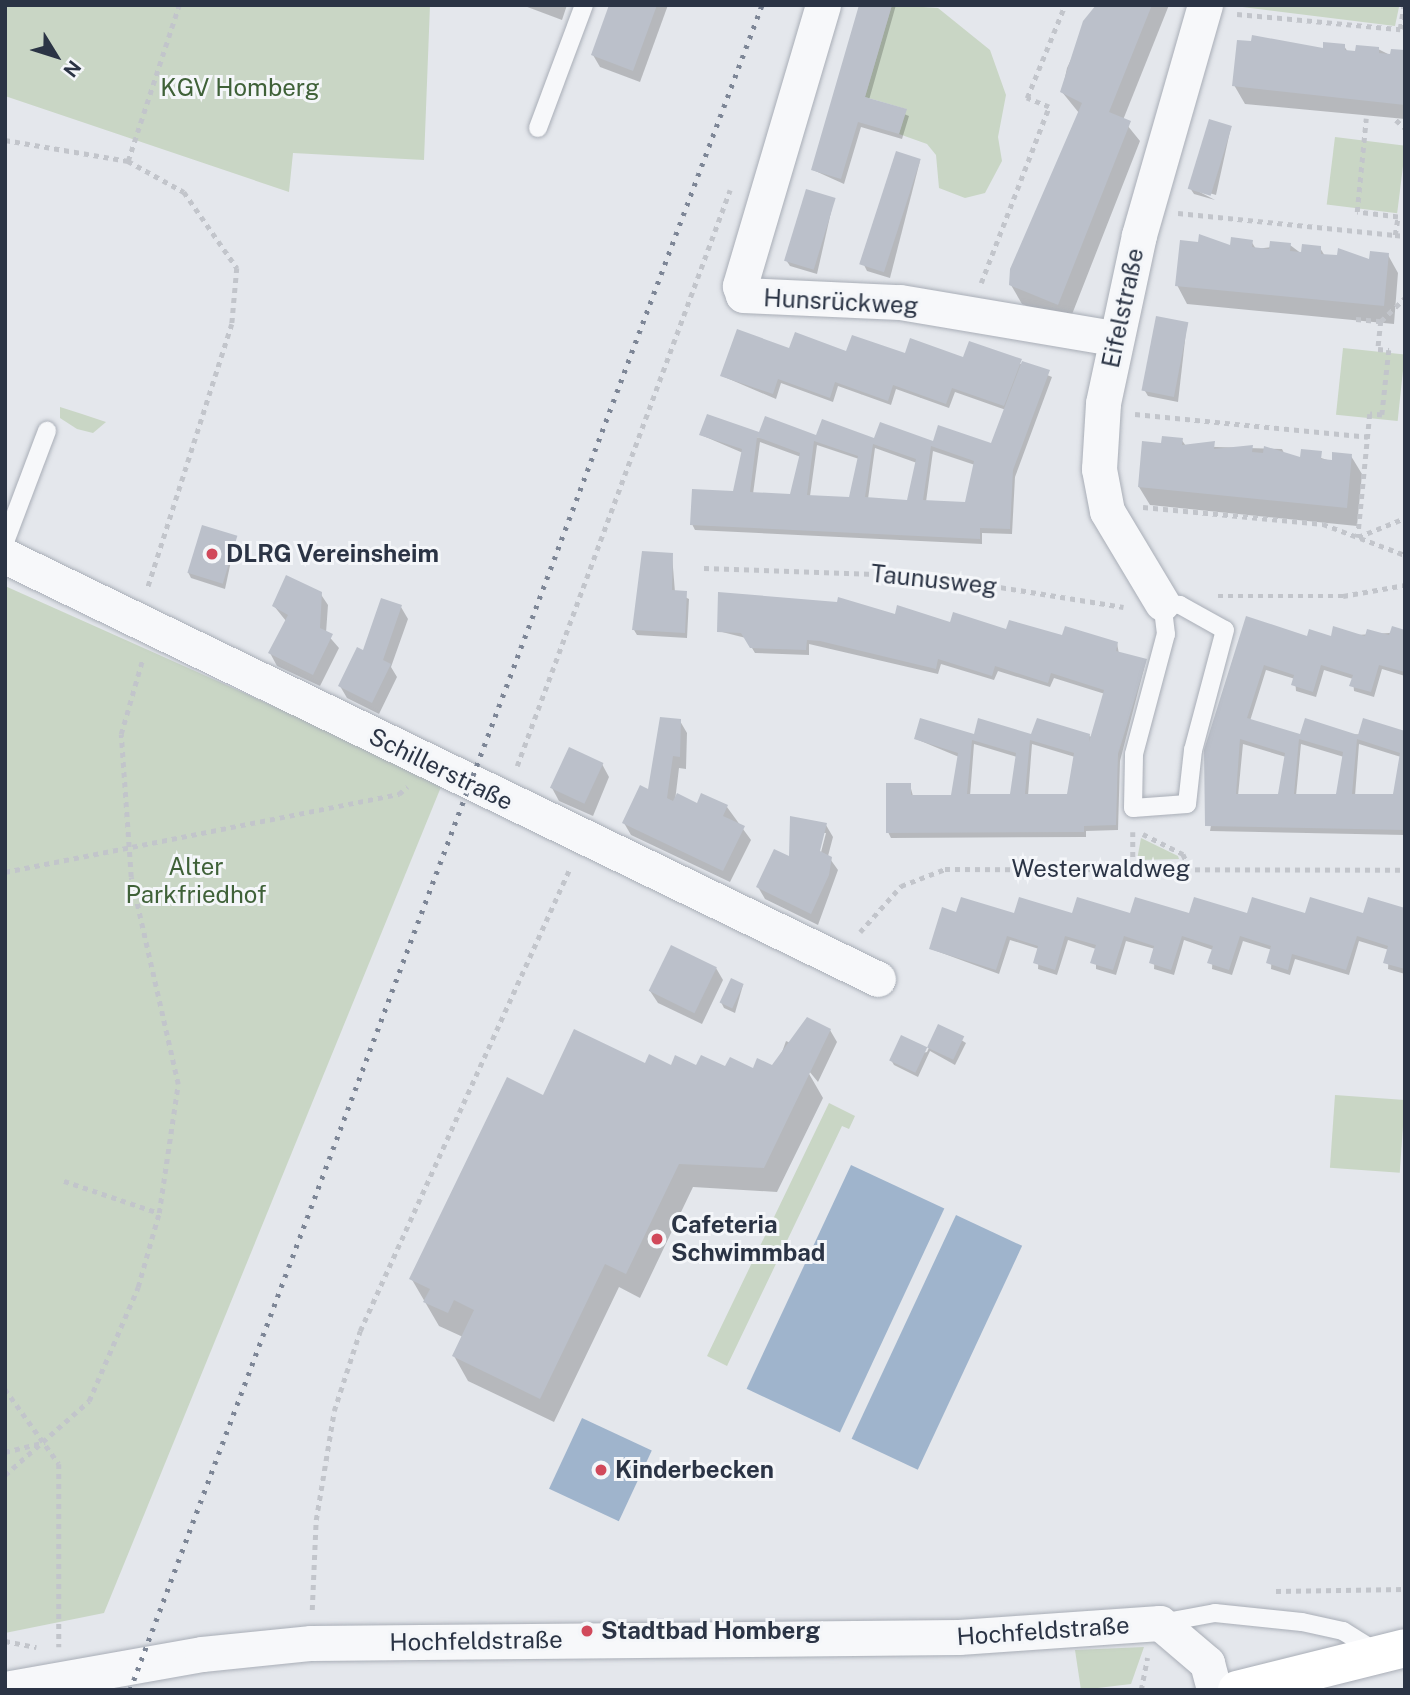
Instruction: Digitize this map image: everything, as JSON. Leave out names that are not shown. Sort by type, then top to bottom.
[{"type":"main road","points":[[1237,1690],[1390,1650]]},
{"type":"street","name":"Hunsrückweg","points":[[824,5],[740,286],[743,295],[900,302],[1113,338]]},
{"type":"street","name":"Eifelstraße","points":[[1171,604],[1119,538],[1105,503],[1099,469],[1103,410],[1113,338],[1146,209],[1204,8]]},
{"type":"street","name":"Schillerstraße","points":[[5,556],[141,624],[436,764],[583,839],[841,964],[878,979]]},
{"type":"street","name":"Hochfeldstraße","points":[[5,1689],[202,1654],[311,1643],[1155,1636],[1207,1663],[1214,1690]]},
{"type":"lane","points":[[538,128],[584,5]]},
{"type":"lane","points":[[5,542],[47,431]]},
{"type":"lane","name":"Eifelstraße","points":[[1171,604],[1225,630],[1193,750],[1187,804],[1133,808],[1134,754],[1166,634],[1171,604]]},
{"type":"lane","name":"Hochfeldstraße","points":[[1155,1636],[1215,1613],[1302,1622],[1343,1630],[1390,1650]]},
{"type":"path","points":[[128,161],[178,5]]},
{"type":"path","points":[[970,314],[1049,107],[1027,98],[1065,5]]},
{"type":"path","points":[[1204,8],[1400,29],[1404,5]]},
{"type":"path","points":[[1366,118],[1357,212],[1398,217],[1395,235]]},
{"type":"path","points":[[1396,120],[1405,128]]},
{"type":"path","points":[[5,139],[128,161],[173,181],[196,206],[237,268],[238,292],[141,624],[121,734],[129,845],[178,1084],[159,1213],[138,1287],[89,1401],[47,1441],[5,1475]]},
{"type":"path","points":[[504,799],[733,182]]},
{"type":"path","points":[[1146,209],[1405,236]]},
{"type":"path","points":[[1358,537],[1370,414],[1382,415],[1389,350],[1378,349],[1381,321],[1405,298]]},
{"type":"path","points":[[1356,319],[1381,321]]},
{"type":"path","points":[[1103,410],[1368,437]]},
{"type":"path","points":[[1105,503],[1323,524],[1405,555]]},
{"type":"path","points":[[1358,537],[1405,518]]},
{"type":"path","name":"Taunusweg","points":[[704,568],[932,576],[1136,609],[1171,604],[1203,595],[1343,596],[1405,585]]},
{"type":"path","points":[[5,872],[129,845],[399,794],[436,764]]},
{"type":"path","points":[[1133,870],[1133,828],[1183,854],[1189,869]]},
{"type":"path","points":[[311,1643],[316,1520],[334,1411],[360,1331],[583,839]]},
{"type":"path","name":"Westerwaldweg","points":[[841,964],[886,897],[919,875],[945,869],[1405,870]]},
{"type":"path","points":[[64,1181],[159,1213]]},
{"type":"path","points":[[5,1389],[47,1441],[59,1464],[59,1659]]},
{"type":"path","points":[[5,1452],[47,1441]]},
{"type":"path","points":[[1141,1690],[1155,1636]]},
{"type":"path","points":[[5,1641],[23,1641]]},
{"type":"green space","name":"KGV Homberg","points":[[5,5],[430,5],[424,160],[293,153],[289,192],[5,96]]},
{"type":"green space","points":[[892,5],[938,8],[990,50],[1006,95],[998,137],[1002,161],[985,193],[965,198],[939,188],[936,155],[927,144],[899,134],[906,109],[865,97]]},
{"type":"green space","points":[[1227,5],[1394,5],[1399,7],[1395,26]]},
{"type":"green space","points":[[1335,137],[1405,146],[1397,213],[1327,204]]},
{"type":"green space","points":[[1343,348],[1405,354],[1398,421],[1336,415]]},
{"type":"green space","points":[[60,407],[106,422],[93,433],[77,429],[60,418]]},
{"type":"green space","name":"Alter Parkfriedhof","points":[[5,586],[443,782],[104,1613],[5,1633]]},
{"type":"green space","points":[[1141,838],[1178,856],[1179,859],[1137,860]]},
{"type":"green space","points":[[1335,1095],[1405,1100],[1400,1173],[1330,1168]]},
{"type":"green space","points":[[829,1103],[855,1116],[849,1129],[842,1126],[727,1366],[707,1356]]},
{"type":"green space","points":[[1144,1647],[1131,1684],[1081,1690],[1075,1650]]},
{"type":"water","points":[[851,1165],[944,1209],[840,1432],[747,1389]]},
{"type":"water","points":[[956,1215],[1022,1246],[918,1470],[852,1439]]},
{"type":"water","name":"Kinderbecken","points":[[582,1418],[652,1451],[619,1521],[549,1489]]},
{"type":"building","points":[[609,5],[657,5],[633,71],[591,55]]},
{"type":"building","points":[[859,5],[892,5],[865,97],[907,109],[899,134],[858,122],[841,179],[811,170]]},
{"type":"building","points":[[1096,5],[1152,5],[1109,112],[1131,121],[1058,305],[1009,285],[1010,269],[1082,103],[1060,92],[1083,21]]},
{"type":"building","points":[[1252,35],[1323,48],[1323,42],[1345,44],[1345,50],[1355,51],[1356,45],[1379,47],[1379,53],[1390,54],[1391,49],[1405,50],[1405,105],[1232,86],[1237,40],[1251,41]]},
{"type":"building","points":[[1209,119],[1232,126],[1211,196],[1188,189]]},
{"type":"building","points":[[896,151],[921,159],[884,272],[859,264]]},
{"type":"building","points":[[806,189],[836,198],[814,270],[784,261]]},
{"type":"building","points":[[1199,234],[1230,245],[1231,237],[1253,240],[1252,247],[1269,249],[1270,241],[1291,243],[1290,251],[1301,252],[1302,244],[1321,246],[1321,254],[1337,255],[1338,248],[1369,259],[1370,251],[1389,253],[1384,306],[1175,286],[1180,240],[1198,242]]},
{"type":"building","points":[[1156,316],[1188,322],[1174,397],[1141,391]]},
{"type":"building","points":[[737,329],[789,348],[795,332],[846,351],[852,335],[905,353],[910,338],[963,357],[969,341],[1022,359],[1004,406],[952,388],[946,404],[893,385],[888,401],[835,382],[830,398],[778,379],[773,394],[720,376]]},
{"type":"building","points":[[1022,361],[1050,370],[1013,470],[1010,529],[980,528],[980,539],[690,525],[692,489],[733,491],[742,449],[699,435],[707,414],[759,432],[765,416],[816,435],[822,419],[874,438],[880,422],[933,441],[938,425],[991,443]],"holes":[[[757,437],[800,453],[790,494],[750,492]],[[814,441],[858,456],[849,497],[807,495]],[[873,444],[916,459],[907,500],[865,497]],[[931,446],[974,461],[965,502],[923,500]]]},
{"type":"building","points":[[1162,436],[1183,438],[1182,445],[1215,441],[1214,449],[1253,445],[1252,452],[1263,453],[1264,446],[1300,457],[1301,449],[1322,451],[1321,459],[1332,460],[1332,452],[1352,454],[1347,508],[1138,487],[1142,441],[1161,443]]},
{"type":"building","name":"DLRG Vereinsheim","points":[[202,525],[237,536],[223,584],[187,573]]},
{"type":"building","points":[[642,551],[673,553],[672,590],[687,591],[685,633],[632,630]]},
{"type":"building","points":[[286,575],[322,592],[320,628],[333,634],[313,675],[268,653],[288,615],[272,606]]},
{"type":"building","points":[[718,592],[837,602],[838,597],[895,614],[897,605],[950,622],[953,612],[1006,629],[1009,620],[1062,635],[1065,626],[1118,642],[1116,651],[1147,659],[1118,754],[1116,825],[1084,826],[1084,832],[886,833],[886,783],[911,783],[911,795],[951,795],[958,753],[914,739],[920,718],[974,734],[978,718],[1031,734],[1037,718],[1090,734],[1089,742],[1104,690],[1051,673],[1048,683],[995,666],[992,676],[938,659],[936,669],[820,641],[807,640],[806,650],[750,648],[741,633],[717,632]],"holes":[[[972,740],[1016,753],[1010,794],[967,794]],[[1030,740],[1074,753],[1067,794],[1025,794]]]},
{"type":"building","points":[[381,598],[402,605],[383,660],[391,664],[372,703],[338,686],[357,647],[363,650]]},
{"type":"building","points":[[1246,616],[1307,636],[1309,629],[1331,636],[1333,626],[1365,636],[1367,629],[1389,635],[1392,626],[1405,630],[1405,672],[1379,665],[1371,692],[1349,686],[1353,675],[1321,665],[1313,692],[1291,685],[1294,675],[1264,665],[1247,718],[1300,734],[1305,718],[1358,735],[1363,718],[1405,731],[1405,830],[1205,826],[1204,750]],"holes":[[[1240,739],[1285,753],[1278,794],[1236,794]],[[1299,739],[1343,752],[1336,794],[1294,794]],[[1357,739],[1400,753],[1393,794],[1352,794]]]},
{"type":"building","points":[[660,717],[681,719],[680,757],[673,756],[667,798],[673,801],[677,793],[697,803],[701,793],[728,805],[723,816],[745,826],[723,871],[622,823],[640,785],[648,789]]},
{"type":"building","points":[[569,747],[603,763],[584,804],[550,788]]},
{"type":"building","points":[[790,816],[827,823],[820,851],[832,857],[829,875],[811,914],[756,887],[774,849],[789,856]]},
{"type":"building","points":[[961,897],[1014,913],[1019,897],[1072,913],[1077,897],[1130,913],[1135,897],[1189,913],[1194,897],[1247,913],[1252,897],[1305,913],[1310,897],[1363,913],[1368,897],[1405,908],[1405,969],[1383,963],[1388,946],[1357,936],[1346,970],[1292,954],[1288,970],[1266,963],[1271,946],[1240,936],[1229,970],[1207,963],[1213,946],[1182,936],[1171,970],[1149,963],[1154,946],[1124,936],[1113,970],[1090,963],[1096,945],[1065,936],[1055,970],[1033,963],[1038,946],[1007,936],[996,970],[929,949],[942,907],[956,912]]},
{"type":"building","points":[[671,945],[717,967],[694,1013],[649,991]]},
{"type":"building","points":[[731,978],[744,984],[732,1008],[720,1002]]},
{"type":"building","points":[[807,1017],[831,1029],[764,1168],[679,1164],[626,1274],[605,1264],[540,1399],[452,1356],[474,1310],[454,1300],[448,1313],[423,1302],[430,1289],[409,1279],[507,1077],[543,1095],[574,1029],[645,1063],[649,1054],[671,1065],[675,1055],[696,1065],[701,1055],[725,1066],[730,1057],[753,1068],[757,1058],[772,1065]]},
{"type":"building","points":[[938,1024],[964,1036],[953,1060],[927,1048]]},
{"type":"building","points":[[901,1035],[927,1047],[915,1073],[889,1060]]},
{"type":"railway","points":[[130,1690],[762,5]]},
{"type":"place","name":"DLRG Vereinsheim","points":[[212,554]]},
{"type":"place","name":"Cafeteria Schwimmbad","points":[[657,1239]]},
{"type":"place","name":"Kinderbecken","points":[[601,1470]]},
{"type":"place","name":"Stadtbad Homberg","points":[[587,1631]]}]
